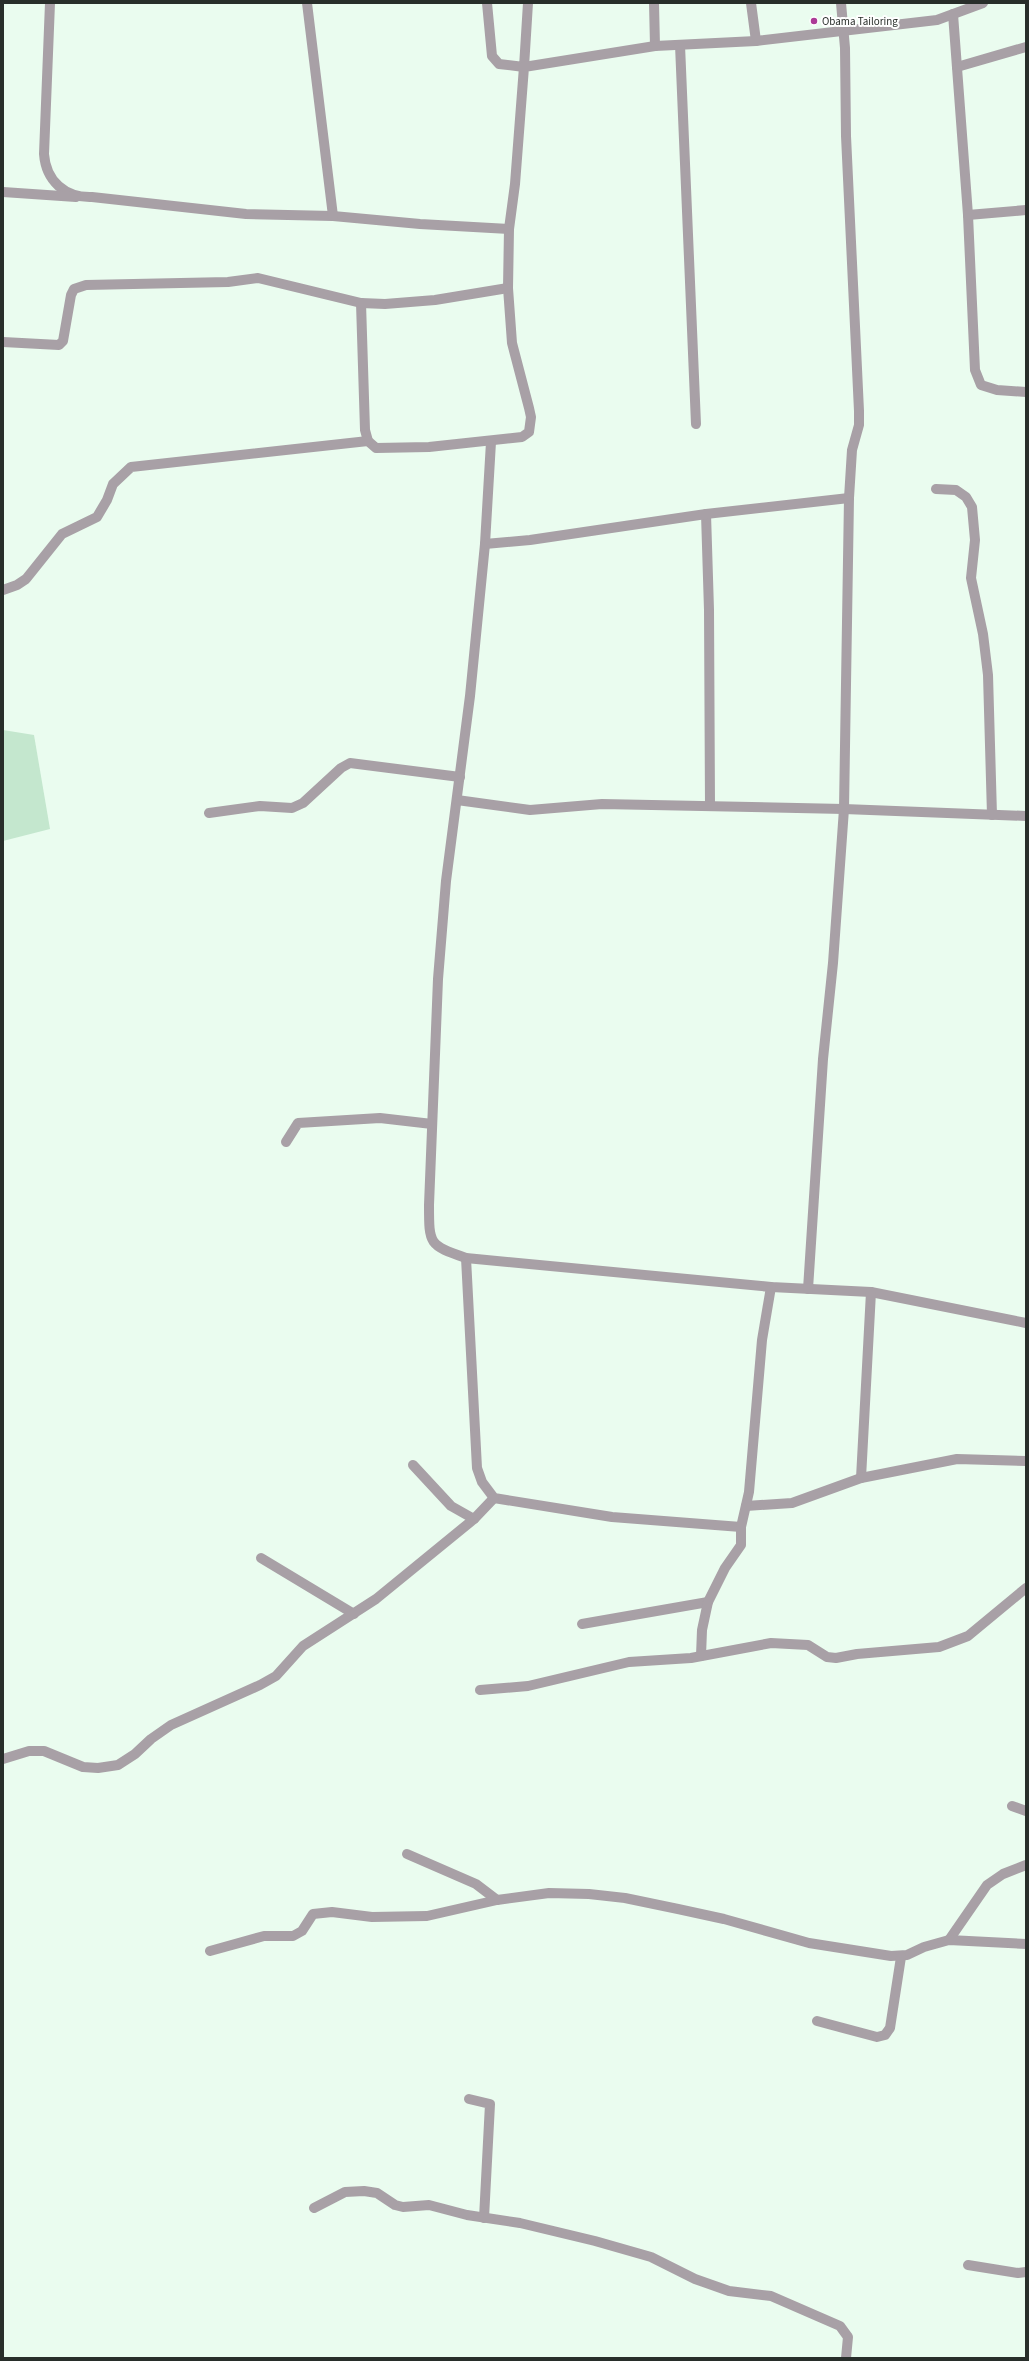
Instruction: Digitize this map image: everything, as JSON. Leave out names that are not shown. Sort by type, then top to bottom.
[{"type":"street","points":[[50,3],[44,154],[45,169],[52,180],[78,197]]},
{"type":"street","points":[[307,3],[333,216]]},
{"type":"street","points":[[487,3],[492,56],[499,64],[524,67],[655,46],[756,41],[844,32],[937,20],[983,3]]},
{"type":"street","points":[[361,303],[365,424],[368,441],[376,448],[391,450],[491,442],[522,438],[529,432],[531,424],[530,408],[512,343],[508,288],[509,229],[515,184],[528,3]]},
{"type":"street","points":[[654,3],[655,46]]},
{"type":"street","points":[[752,3],[756,41]]},
{"type":"street","points":[[808,1289],[823,1059],[833,963],[844,809],[849,498],[852,450],[859,425],[846,136],[844,32],[841,3]]},
{"type":"street","points":[[954,14],[968,215],[975,370],[981,385],[987,388],[1026,392]]},
{"type":"street","points":[[680,45],[696,424]]},
{"type":"street","points":[[957,67],[1026,48]]},
{"type":"street","points":[[3,192],[92,197],[246,214],[333,216],[420,224],[509,229]]},
{"type":"street","points":[[968,215],[1026,210]]},
{"type":"street","points":[[3,342],[59,346],[63,341],[71,296],[74,289],[86,285],[228,282],[258,278],[361,303],[435,300],[508,288]]},
{"type":"street","points":[[3,590],[17,585],[26,579],[62,534],[97,517],[107,500],[113,484],[131,467],[368,441]]},
{"type":"street","points":[[491,442],[485,544],[458,800],[446,881],[438,979],[429,1205],[432,1242],[439,1248],[466,1258],[771,1287],[871,1292],[1026,1324]]},
{"type":"street","points":[[936,489],[956,490],[966,497],[972,507],[975,540],[971,578],[983,634],[988,675],[992,815]]},
{"type":"street","points":[[485,544],[530,540],[706,514],[849,498]]},
{"type":"street","points":[[706,514],[709,610],[710,806]]},
{"type":"street","points":[[209,813],[260,806],[292,808],[303,803],[341,768],[350,763],[460,777]]},
{"type":"street","points":[[458,800],[530,810],[602,804],[844,809],[1026,816]]},
{"type":"street","points":[[286,1142],[298,1123],[307,1121],[339,1122],[380,1118],[432,1124]]},
{"type":"street","points":[[466,1258],[477,1468],[482,1482],[494,1498],[612,1517],[741,1527]]},
{"type":"street","points":[[701,1656],[702,1630],[708,1602],[725,1568],[741,1545],[741,1527],[749,1492],[762,1340],[771,1287]]},
{"type":"street","points":[[861,1478],[871,1292]]},
{"type":"street","points":[[746,1506],[792,1503],[861,1478],[957,1459],[1026,1461]]},
{"type":"street","points":[[413,1465],[450,1506],[474,1519]]},
{"type":"street","points":[[3,1759],[29,1751],[44,1750],[83,1767],[98,1768],[118,1765],[135,1754],[151,1738],[171,1725],[276,1676],[303,1646],[354,1614],[474,1519],[494,1498]]},
{"type":"street","points":[[261,1558],[354,1614]]},
{"type":"street","points":[[480,1690],[528,1686],[629,1662],[701,1656],[771,1644],[808,1645],[827,1657],[836,1658],[857,1654],[939,1647],[968,1636],[1026,1588]]},
{"type":"street","points":[[582,1624],[708,1602]]},
{"type":"street","points":[[1012,1806],[1026,1811]]},
{"type":"street","points":[[407,1854],[476,1884],[497,1900]]},
{"type":"street","points":[[949,1940],[987,1885],[1003,1874],[1026,1865]]},
{"type":"street","points":[[210,1951],[264,1936],[293,1936],[302,1931],[313,1914],[320,1912],[372,1917],[427,1916],[497,1900],[549,1893],[626,1898],[724,1919],[809,1943],[901,1957],[949,1940],[1026,1944]]},
{"type":"street","points":[[817,2021],[877,2037],[885,2035],[890,2028],[901,1957]]},
{"type":"street","points":[[469,2099],[490,2104],[484,2218]]},
{"type":"street","points":[[314,2208],[345,2192],[364,2191],[377,2193],[395,2205],[403,2207],[430,2205],[467,2215],[520,2223],[595,2241],[651,2257],[695,2279],[729,2291],[771,2296],[840,2326],[848,2338],[846,2358]]},
{"type":"street","points":[[968,2265],[1018,2273],[1026,2272]]},
{"type":"green space","points":[[3,730],[34,735],[50,829],[3,841]]},
{"type":"place","name":"Obama Tailoring","points":[[814,21]]}]
